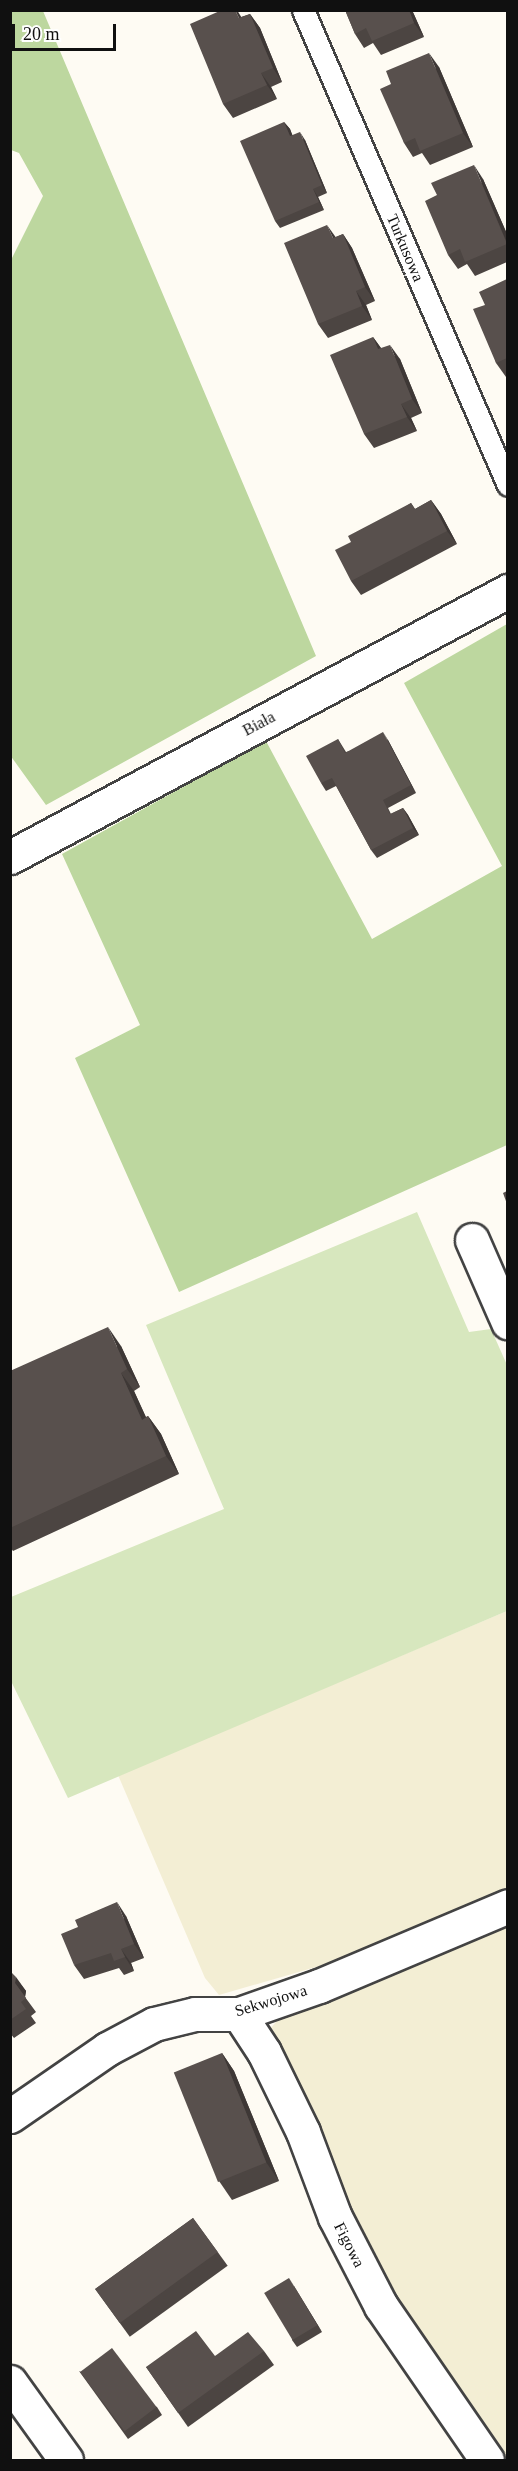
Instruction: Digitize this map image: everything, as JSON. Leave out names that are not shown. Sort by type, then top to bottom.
[{"type":"street","name":"Biała","points":[[10,857],[507,591]]},
{"type":"street","points":[[472,1240],[507,1322]]},
{"type":"street","name":"Sekwojowa","points":[[10,2116],[106,2049],[154,2024],[195,2014],[239,2014],[319,1986],[507,1906]]},
{"type":"street","name":"Figowa","points":[[239,2014],[264,2052],[289,2102],[335,2217],[381,2306],[487,2460]]},
{"type":"street","points":[[10,2382],[66,2460]]},
{"type":"lane","name":"Turkusowa","points":[[303,10],[507,485]]},
{"type":"shaded area","points":[[507,1611],[507,1891],[347,1958],[219,1995],[205,1978],[118,1775]]},
{"type":"shaded area","points":[[507,1922],[507,2460],[477,2424],[387,2300],[270,2029],[282,2015]]},
{"type":"green space","points":[[11,10],[43,11],[316,656],[46,805],[10,755],[11,260],[43,196],[19,153],[11,150]]},
{"type":"green space","points":[[507,624],[507,1145],[179,1292],[75,1058],[140,1025],[62,854],[266,741],[372,939],[502,866],[404,683]]},
{"type":"green space","points":[[417,1212],[469,1332],[491,1329],[507,1365],[507,1611],[68,1798],[11,1681],[11,1597],[224,1509],[146,1325]]},
{"type":"building","points":[[222,10],[235,10],[239,18],[250,14],[273,68],[261,73],[267,85],[223,104],[190,24]]},
{"type":"building","points":[[345,10],[409,10],[414,23],[372,41],[366,28],[355,34]]},
{"type":"building","points":[[429,53],[463,133],[420,151],[415,138],[404,143],[380,89],[391,84],[386,71]]},
{"type":"building","points":[[284,122],[290,136],[300,132],[322,185],[313,189],[319,202],[275,221],[240,141]]},
{"type":"building","points":[[474,165],[507,244],[465,262],[460,249],[448,255],[425,201],[437,195],[431,183]]},
{"type":"building","points":[[327,225],[333,238],[343,234],[365,287],[356,291],[362,306],[318,324],[284,243]]},
{"type":"building","points":[[507,279],[507,358],[496,363],[473,309],[485,305],[479,292]]},
{"type":"building","points":[[373,337],[378,349],[390,345],[412,399],[401,404],[407,417],[364,434],[330,355]]},
{"type":"building","points":[[431,500],[447,531],[351,581],[335,550],[351,542],[348,536],[411,503],[415,509]]},
{"type":"building","points":[[383,732],[411,785],[383,800],[390,814],[403,808],[413,828],[371,850],[332,778],[321,783],[306,756],[338,739],[345,753]]},
{"type":"building","points":[[507,1191],[507,1204],[503,1193]]},
{"type":"building","points":[[108,1327],[127,1369],[121,1373],[142,1420],[148,1416],[166,1456],[10,1528],[10,1371]]},
{"type":"building","points":[[117,1902],[134,1944],[121,1949],[125,1957],[114,1961],[111,1953],[74,1965],[61,1934],[78,1927],[75,1920]]},
{"type":"building","points":[[10,1971],[16,1977],[15,1983],[26,1998],[21,2002],[26,2009],[10,2020]]},
{"type":"building","points":[[222,2053],[266,2162],[218,2182],[174,2072]]},
{"type":"building","points":[[193,2218],[218,2252],[120,2323],[95,2289]]},
{"type":"building","points":[[289,2278],[317,2325],[292,2340],[264,2293]]},
{"type":"building","points":[[196,2331],[215,2356],[248,2332],[264,2351],[178,2413],[146,2367]]},
{"type":"building","points":[[112,2348],[157,2407],[125,2431],[80,2372]]}]
